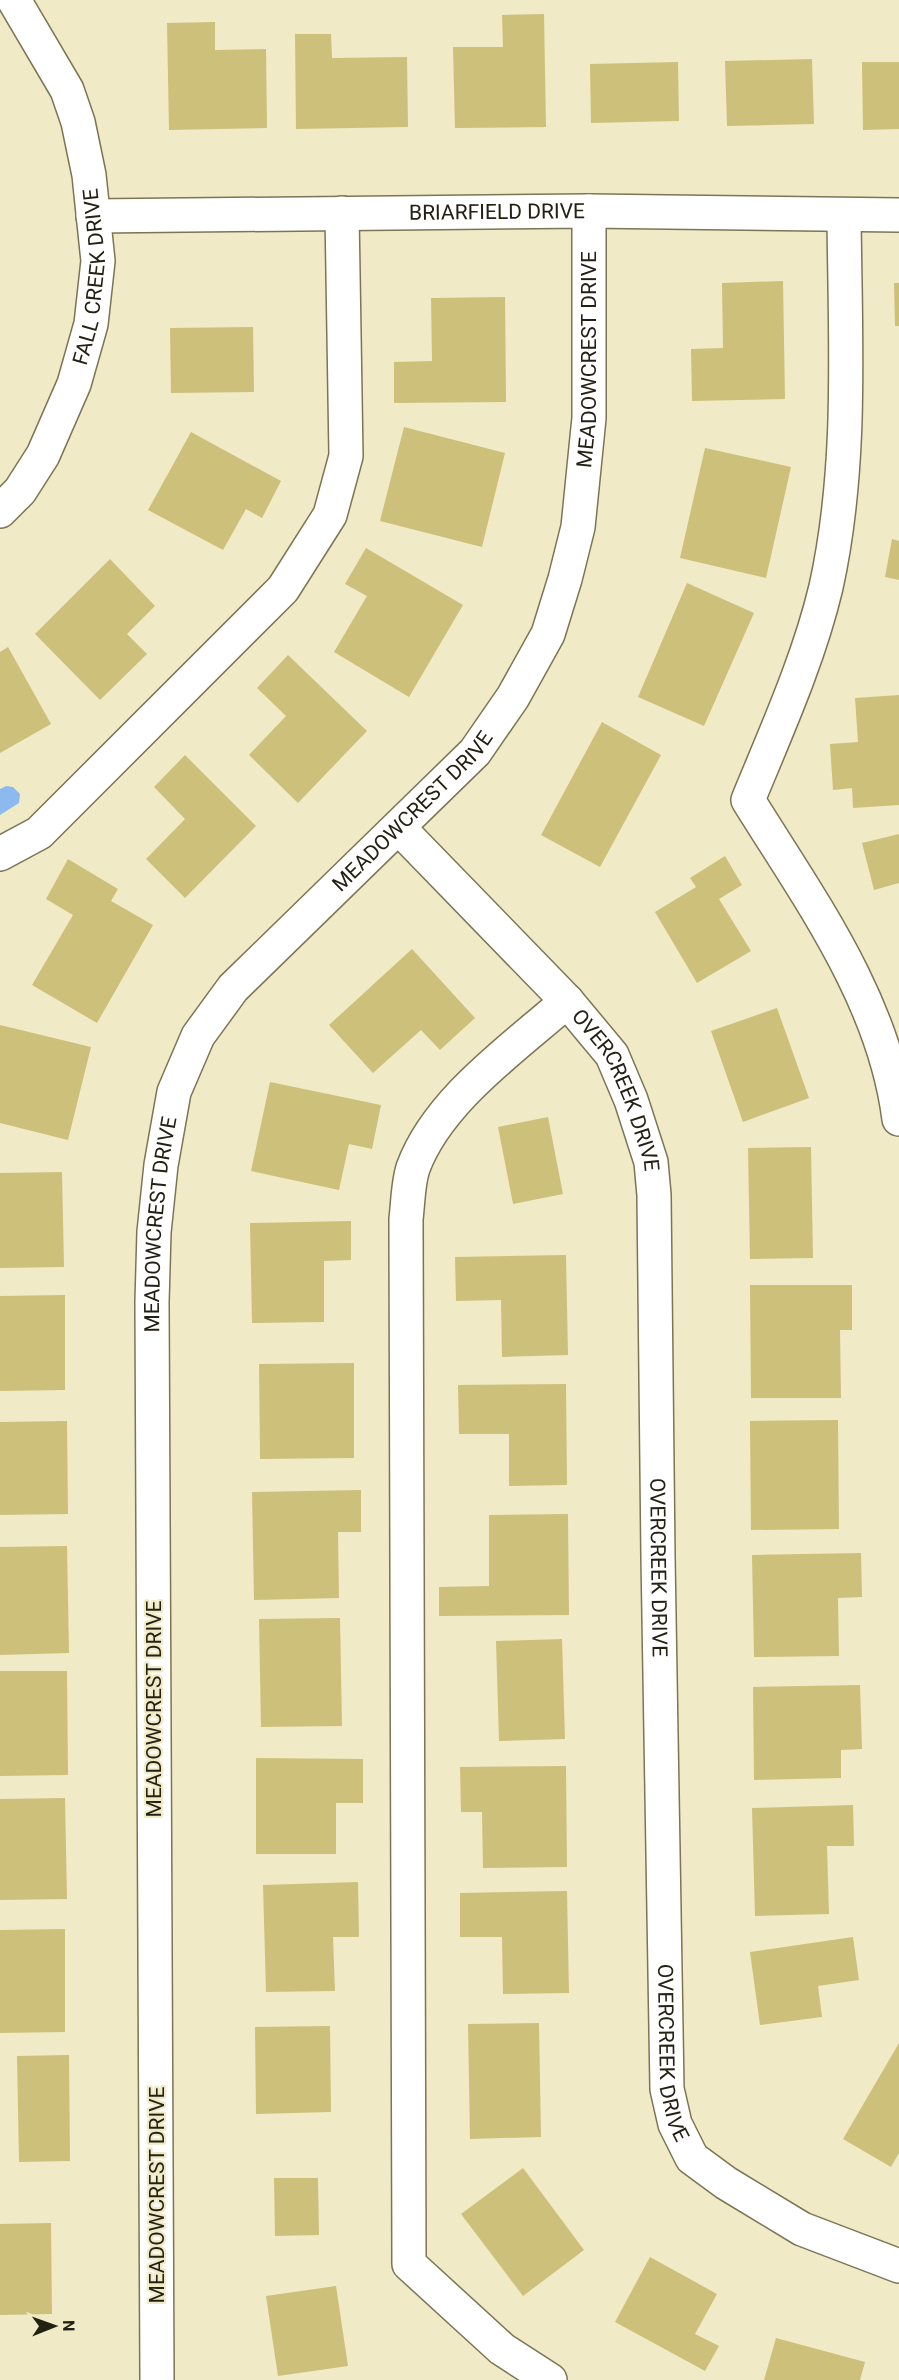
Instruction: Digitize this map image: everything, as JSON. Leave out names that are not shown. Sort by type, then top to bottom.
[{"type":"street","name":"FALL CREEK DRIVE","points":[[0,511],[20,491],[43,455],[74,384],[91,324],[98,261],[89,175],[78,122],[67,90],[14,0]]},
{"type":"street","name":"BRIARFIELD DRIVE","points":[[93,216],[589,211],[899,214]]},
{"type":"street","name":"MEADOWCREST DRIVE","points":[[157,2380],[152,1302],[154,1232],[161,1165],[174,1092],[198,1036],[233,988],[475,752],[513,697],[548,634],[578,527],[589,418],[589,211]]},
{"type":"street","points":[[0,854],[39,833],[283,589],[330,515],[346,456],[342,213]]},
{"type":"street","points":[[844,215],[845,428],[838,513],[826,588],[794,690],[748,800],[841,951],[876,1027],[896,1097],[899,1119]]},
{"type":"street","name":"OVERCREEK DRIVE","points":[[399,828],[567,1001],[612,1055],[631,1100],[651,1162],[654,1195],[667,2089],[675,2124],[692,2158],[726,2183],[802,2229],[899,2266]]},
{"type":"street","points":[[550,2380],[502,2349],[409,2265],[406,1219],[412,1170],[429,1134],[456,1099],[567,1001]]},
{"type":"water","points":[[6,786],[13,787],[20,794],[19,803],[0,815],[0,789]]},
{"type":"building","points":[[544,14],[546,127],[455,128],[453,47],[503,47],[502,15]]},
{"type":"building","points":[[215,22],[215,50],[266,49],[267,128],[169,130],[167,23]]},
{"type":"building","points":[[295,34],[331,34],[332,58],[407,57],[408,127],[296,129]]},
{"type":"building","points":[[812,59],[814,124],[727,126],[725,61]]},
{"type":"building","points":[[678,62],[679,121],[591,123],[590,64]]},
{"type":"building","points":[[862,62],[899,62],[899,129],[863,130]]},
{"type":"building","points":[[783,281],[785,399],[692,401],[691,349],[723,348],[722,283]]},
{"type":"building","points":[[894,283],[899,283],[899,326],[895,326]]},
{"type":"building","points":[[505,297],[506,402],[394,403],[394,362],[432,361],[431,298]]},
{"type":"building","points":[[253,327],[254,392],[171,393],[170,328]]},
{"type":"building","points":[[404,427],[505,453],[482,547],[380,521]]},
{"type":"building","points":[[191,432],[281,481],[262,518],[246,509],[223,550],[148,510]]},
{"type":"building","points":[[705,448],[791,467],[766,578],[680,558]]},
{"type":"building","points":[[892,539],[899,541],[899,580],[885,577]]},
{"type":"building","points":[[366,548],[463,605],[409,697],[334,652],[367,596],[345,584]]},
{"type":"building","points":[[110,559],[155,606],[127,634],[147,654],[100,700],[35,634]]},
{"type":"building","points":[[687,583],[754,613],[704,726],[638,697]]},
{"type":"building","points":[[8,647],[51,724],[0,753],[0,652]]},
{"type":"building","points":[[288,655],[367,731],[298,803],[249,755],[286,716],[257,688]]},
{"type":"building","points":[[899,695],[899,805],[853,808],[852,788],[833,790],[830,744],[858,742],[855,698]]},
{"type":"building","points":[[602,722],[661,755],[600,867],[541,835]]},
{"type":"building","points":[[185,755],[256,826],[185,898],[146,859],[185,819],[154,787]]},
{"type":"building","points":[[899,834],[899,883],[874,890],[862,843]]},
{"type":"building","points":[[725,856],[742,885],[719,899],[751,951],[697,983],[655,912],[696,887],[690,878]]},
{"type":"building","points":[[68,859],[118,889],[111,901],[153,925],[97,1023],[32,985],[73,915],[46,899]]},
{"type":"building","points":[[412,949],[475,1018],[440,1050],[421,1030],[373,1073],[329,1025]]},
{"type":"building","points":[[777,1008],[809,1098],[743,1122],[711,1031]]},
{"type":"building","points":[[0,1025],[91,1047],[68,1140],[0,1123]]},
{"type":"building","points":[[270,1082],[381,1105],[372,1149],[349,1144],[339,1190],[251,1171]]},
{"type":"building","points":[[548,1117],[563,1194],[513,1204],[498,1127]]},
{"type":"building","points":[[811,1147],[813,1258],[750,1259],[748,1148]]},
{"type":"building","points":[[62,1172],[64,1267],[0,1268],[0,1173]]},
{"type":"building","points":[[351,1221],[351,1260],[324,1261],[324,1322],[252,1323],[250,1223]]},
{"type":"building","points":[[566,1255],[568,1355],[502,1357],[501,1300],[456,1301],[455,1257]]},
{"type":"building","points":[[750,1285],[852,1285],[852,1330],[840,1330],[841,1398],[751,1398]]},
{"type":"building","points":[[65,1295],[65,1390],[0,1391],[0,1296]]},
{"type":"building","points":[[354,1363],[354,1458],[260,1459],[259,1364]]},
{"type":"building","points":[[566,1384],[567,1485],[509,1486],[509,1434],[459,1434],[458,1385]]},
{"type":"building","points":[[838,1420],[839,1529],[751,1530],[750,1421]]},
{"type":"building","points":[[67,1421],[68,1514],[0,1515],[0,1422]]},
{"type":"building","points":[[361,1490],[361,1532],[338,1532],[339,1598],[254,1600],[252,1492]]},
{"type":"building","points":[[568,1514],[569,1615],[439,1616],[439,1587],[489,1586],[489,1515]]},
{"type":"building","points":[[67,1546],[69,1653],[0,1655],[0,1547]]},
{"type":"building","points":[[861,1553],[862,1597],[838,1598],[839,1656],[754,1657],[752,1555]]},
{"type":"building","points":[[340,1618],[342,1726],[261,1727],[259,1619]]},
{"type":"building","points":[[562,1639],[565,1739],[499,1741],[496,1641]]},
{"type":"building","points":[[0,1671],[67,1671],[68,1775],[0,1776]]},
{"type":"building","points":[[860,1685],[862,1749],[841,1750],[841,1778],[754,1780],[753,1687]]},
{"type":"building","points":[[256,1758],[363,1759],[363,1803],[336,1803],[336,1854],[256,1854]]},
{"type":"building","points":[[566,1766],[567,1867],[483,1868],[482,1812],[461,1812],[460,1767]]},
{"type":"building","points":[[65,1798],[67,1899],[0,1900],[0,1799]]},
{"type":"building","points":[[853,1805],[854,1846],[827,1846],[829,1914],[755,1916],[752,1808]]},
{"type":"building","points":[[358,1882],[359,1937],[333,1937],[335,1991],[266,1992],[263,1885]]},
{"type":"building","points":[[567,1891],[569,1993],[503,1994],[502,1937],[460,1937],[460,1893]]},
{"type":"building","points":[[65,1929],[65,2032],[0,2033],[0,1930]]},
{"type":"building","points":[[853,1937],[859,1980],[818,1986],[822,2017],[760,2025],[750,1952]]},
{"type":"building","points":[[539,2023],[541,2137],[470,2139],[468,2024]]},
{"type":"building","points":[[330,2026],[331,2112],[256,2114],[255,2027]]},
{"type":"building","points":[[899,2043],[899,2153],[891,2167],[843,2139]]},
{"type":"building","points":[[69,2055],[70,2161],[19,2162],[17,2056]]},
{"type":"building","points":[[523,2168],[584,2250],[523,2296],[461,2214]]},
{"type":"building","points":[[274,2178],[318,2178],[319,2235],[275,2236]]},
{"type":"building","points":[[51,2223],[52,2314],[0,2315],[0,2224]]},
{"type":"building","points":[[650,2257],[717,2294],[695,2334],[719,2346],[705,2371],[615,2322]]},
{"type":"building","points":[[336,2286],[348,2366],[278,2376],[266,2296]]},
{"type":"building","points":[[776,2338],[865,2362],[860,2380],[764,2380]]}]
